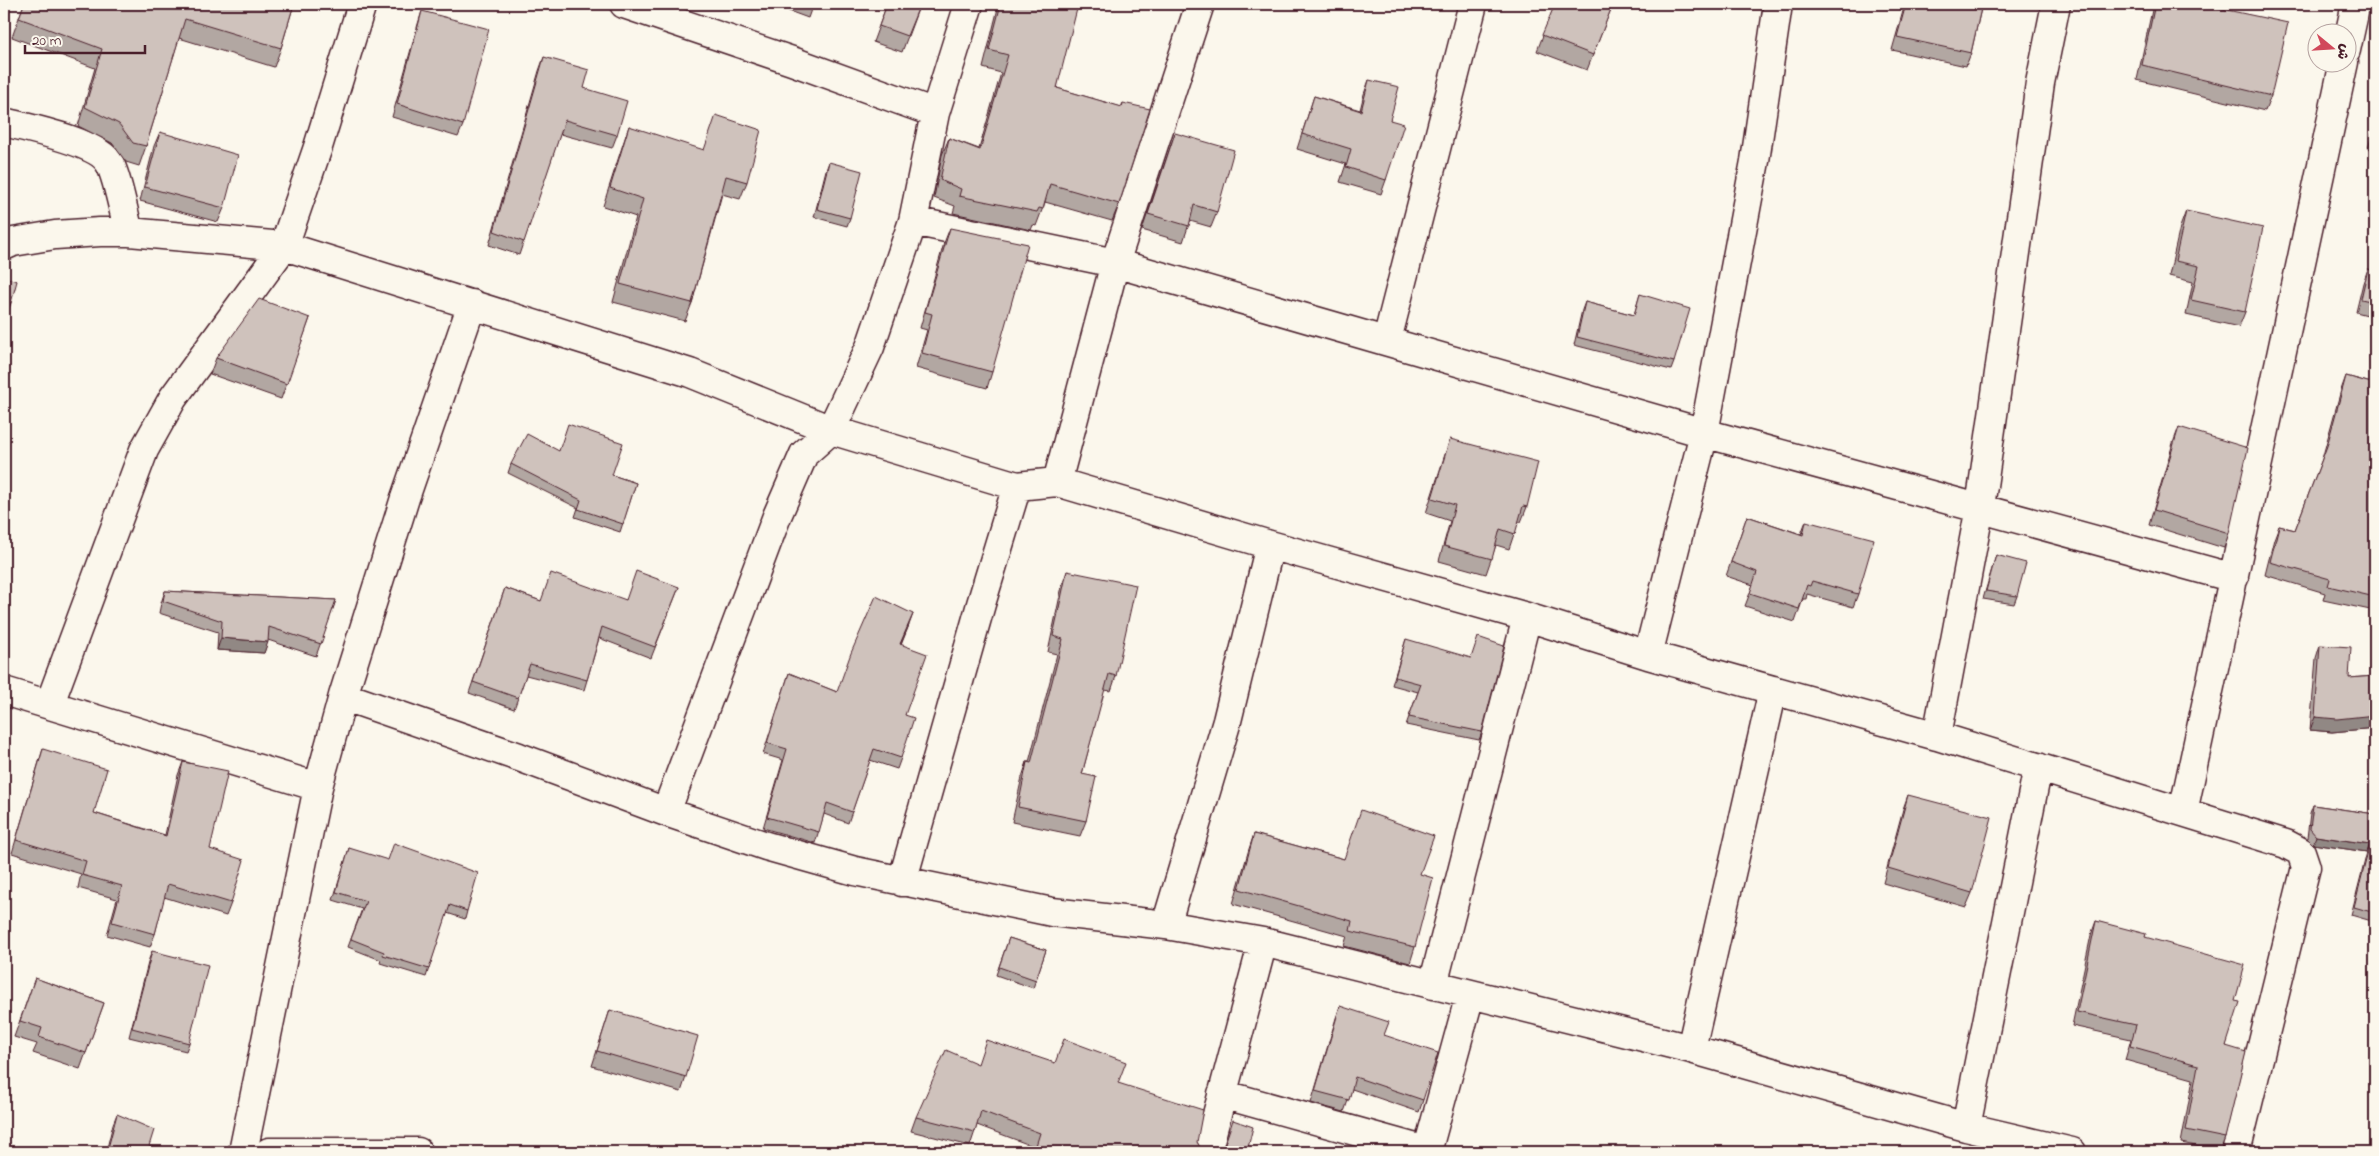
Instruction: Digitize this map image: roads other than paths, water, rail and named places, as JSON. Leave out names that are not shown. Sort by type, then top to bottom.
[{"type":"street","points":[[50,703],[144,450],[173,398],[284,246],[318,147],[362,4]]},
{"type":"street","points":[[624,4],[792,61],[935,114]]},
{"type":"street","points":[[666,812],[777,516],[804,454],[831,430],[870,346],[912,222],[935,114],[969,4]]},
{"type":"street","points":[[1057,482],[1115,263],[1200,4]]},
{"type":"street","points":[[1386,340],[1473,4]]},
{"type":"street","points":[[1648,655],[1704,433],[1755,161],[1778,4]]},
{"type":"street","points":[[1937,736],[1980,507],[2040,83],[2056,4]]},
{"type":"street","points":[[2352,22],[2356,4]]},
{"type":"street","points":[[2183,812],[2342,72]]},
{"type":"street","points":[[4,122],[79,143],[100,154],[110,164],[129,232]]},
{"type":"street","points":[[912,222],[1115,263],[1704,433],[2234,578]]},
{"type":"street","points":[[4,246],[13,242],[55,235],[129,232],[284,246],[690,373],[831,430],[1017,486],[1057,482],[1270,545],[1527,617],[1648,655],[1937,736],[2286,844],[2301,852],[2306,867],[2236,1152]]},
{"type":"street","points":[[243,1152],[318,787],[343,696],[405,498],[472,304]]},
{"type":"street","points":[[902,882],[981,604],[1017,486]]},
{"type":"street","points":[[1166,925],[1227,721],[1270,545]]},
{"type":"street","points":[[1433,986],[1527,617]]},
{"type":"street","points":[[1691,1049],[1773,690]]},
{"type":"street","points":[[4,691],[50,703],[318,787]]},
{"type":"street","points":[[343,696],[519,757],[666,812],[766,846],[855,871],[1052,912],[1166,925],[1263,942],[1691,1049],[1966,1127],[2072,1152]]},
{"type":"street","points":[[1966,1127],[2038,767]]},
{"type":"street","points":[[1207,1152],[1263,942]]},
{"type":"street","points":[[1222,1094],[1428,1152],[1470,995]]},
{"type":"street","points":[[269,1152],[418,1152]]}]
